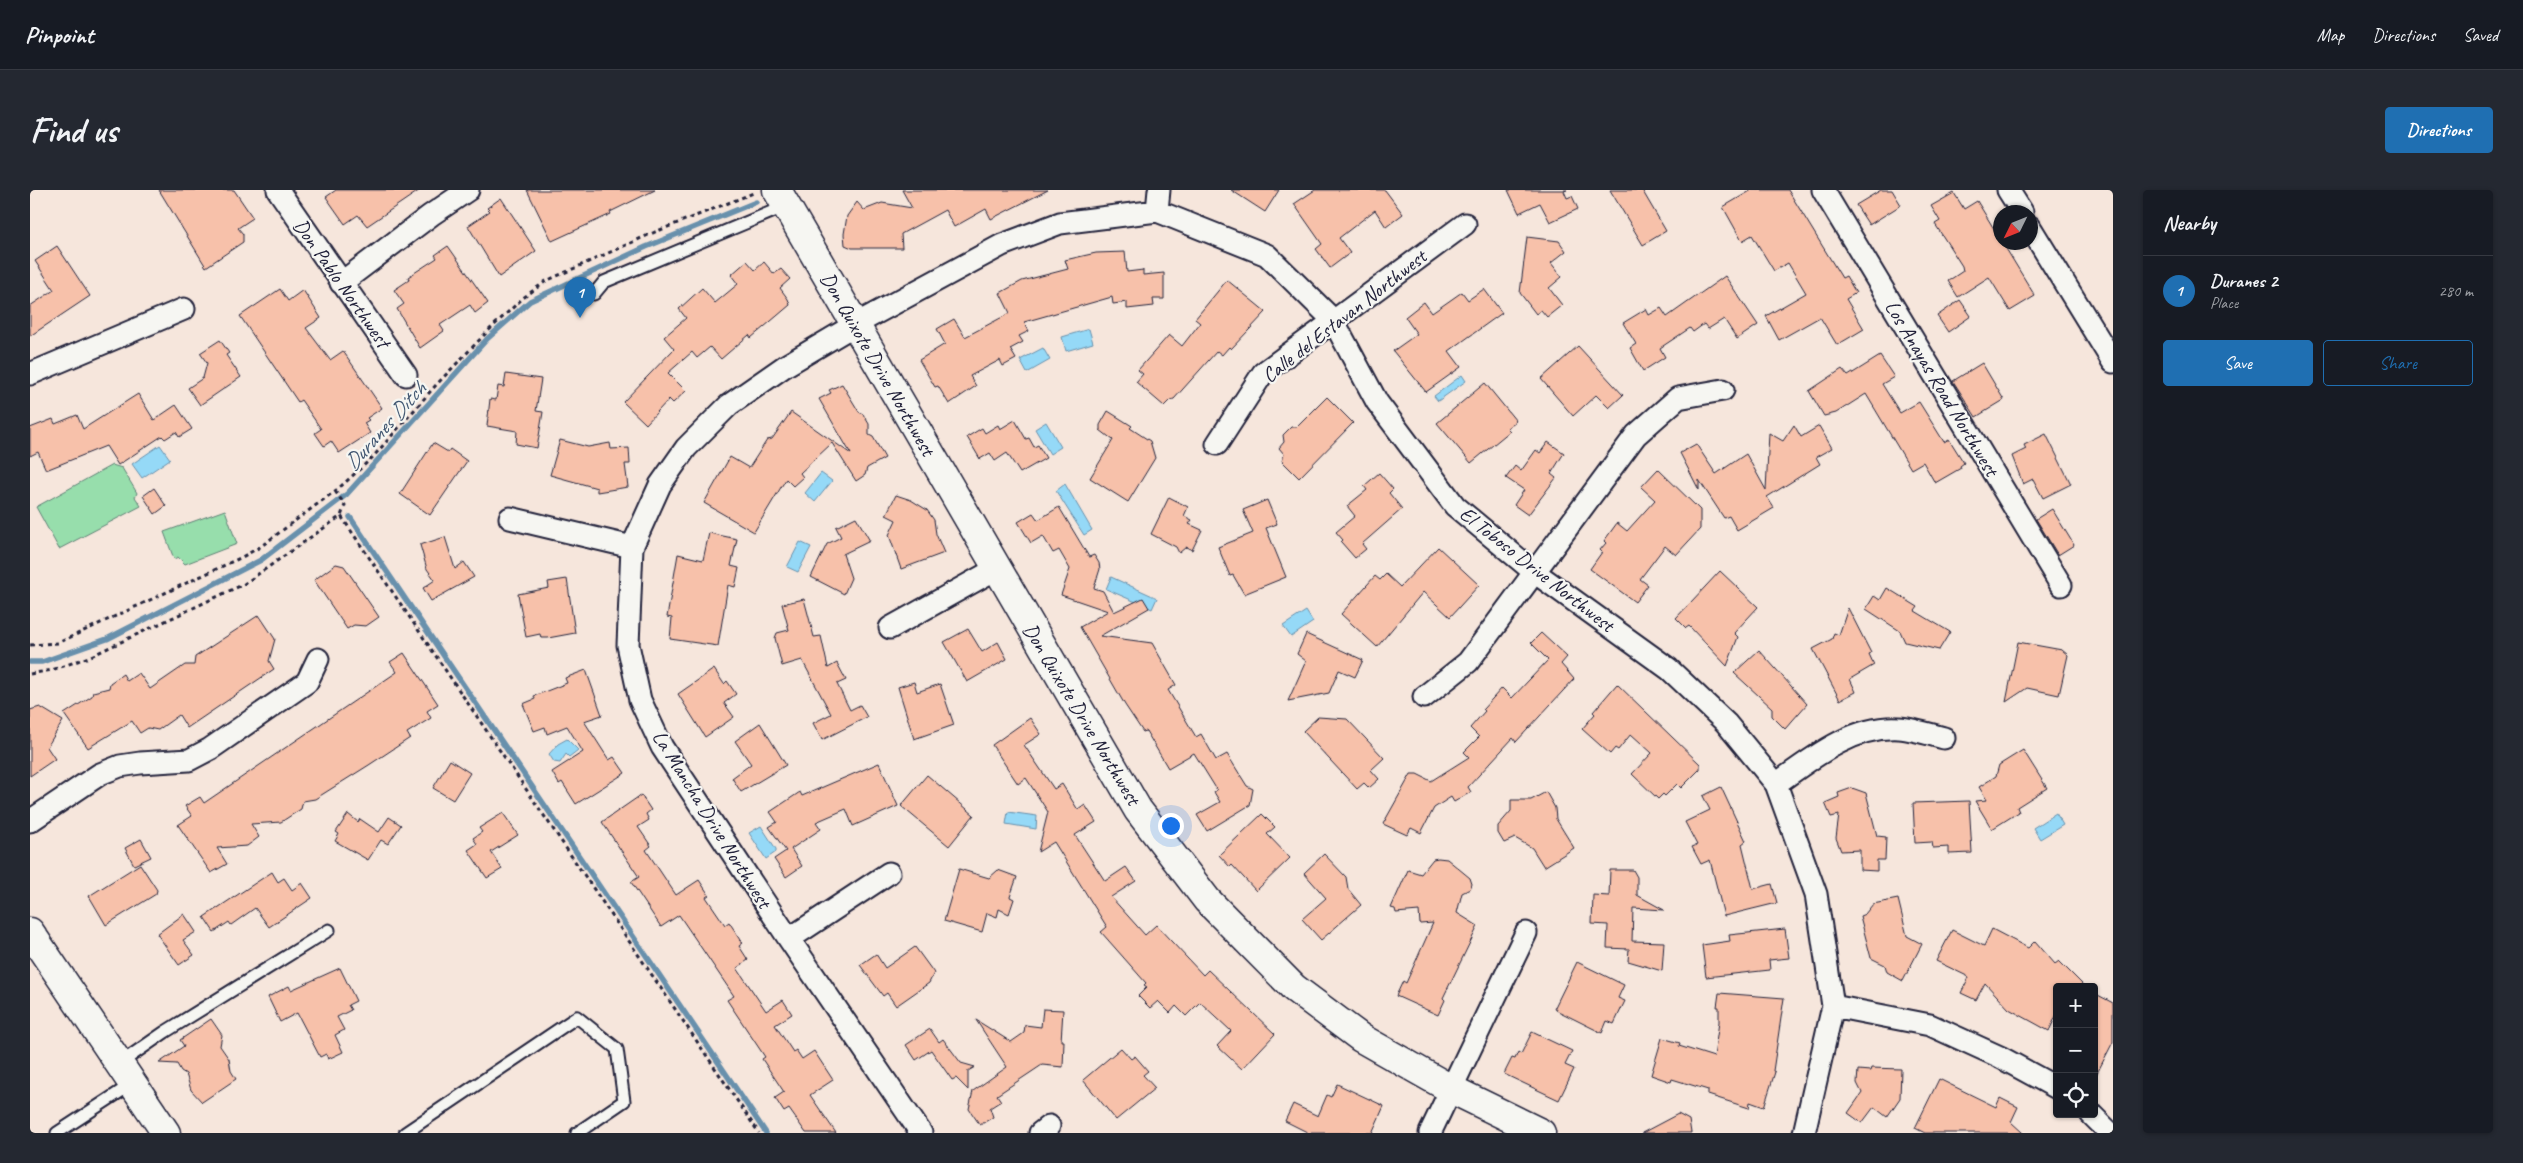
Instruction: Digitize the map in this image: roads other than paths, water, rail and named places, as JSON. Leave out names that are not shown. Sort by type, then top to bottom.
[{"type":"street","name":"Don Pablo Northwest","points":[[278,190],[406,376]]},
{"type":"street","points":[[341,283],[431,215],[468,190]]},
{"type":"street","points":[[1156,211],[1158,190]]},
{"type":"street","name":"Los Anayas Road Northwest","points":[[1823,190],[2061,585]]},
{"type":"street","points":[[2008,190],[2018,205]]},
{"type":"street","name":"Don Quixote Drive Northwest","points":[[782,198],[996,569],[1138,810],[1206,900],[1294,988],[1361,1038],[1451,1089],[1541,1133]]},
{"type":"street","name":"El Toboso Drive Northwest","points":[[856,324],[1002,245],[1060,223],[1156,211],[1267,255],[1333,320],[1377,402],[1455,506],[1533,571],[1668,669],[1726,723],[1776,784],[1816,894],[1833,1006],[1804,1133]]},
{"type":"street","name":"Calle del Estavan Northwest","points":[[1217,444],[1263,373],[1465,224]]},
{"type":"street","points":[[2038,240],[2113,362]]},
{"type":"street","points":[[30,374],[184,309]]},
{"type":"street","name":"La Mancha Drive Northwest","points":[[856,324],[785,366],[729,405],[686,448],[660,485],[632,547],[628,645],[640,700],[662,747],[789,940],[921,1133]]},
{"type":"street","points":[[1424,697],[1468,662],[1533,571],[1636,435],[1678,398],[1723,390]]},
{"type":"street","points":[[510,518],[632,547]]},
{"type":"street","points":[[890,628],[996,569]]},
{"type":"street","points":[[30,821],[100,774],[120,766],[190,760],[210,750],[307,682],[318,659]]},
{"type":"street","points":[[1776,784],[1806,762],[1861,732],[1898,728],[1944,738]]},
{"type":"street","points":[[789,940],[889,873]]},
{"type":"street","points":[[30,932],[166,1133]]},
{"type":"street","points":[[1430,1133],[1526,933]]},
{"type":"street","points":[[1833,1006],[1930,1025],[2000,1057],[2053,1086]]},
{"type":"street","points":[[2094,1118],[2110,1133]]},
{"type":"lane","points":[[594,294],[604,282],[782,198]]},
{"type":"lane","points":[[57,1133],[125,1074],[173,1026],[329,930]]},
{"type":"lane","points":[[405,1133],[577,1016],[617,1049],[624,1101],[577,1133]]},
{"type":"water","points":[[1089,329],[1093,343],[1066,351],[1062,337]]},
{"type":"water","points":[[1043,348],[1050,360],[1027,373],[1020,360]]},
{"type":"water","points":[[1462,375],[1466,381],[1438,401],[1434,396]]},
{"type":"water","points":[[1046,422],[1061,447],[1050,454],[1035,429]]},
{"type":"water","points":[[160,445],[170,459],[142,478],[132,464]]},
{"type":"water","points":[[821,473],[832,481],[815,502],[805,493]]},
{"type":"water","points":[[1065,484],[1092,530],[1084,535],[1056,491]]},
{"type":"water","points":[[800,542],[811,547],[798,572],[787,567]]},
{"type":"water","points":[[1111,577],[1157,598],[1152,609],[1106,589]]},
{"type":"water","points":[[1306,611],[1313,622],[1291,637],[1283,626]]},
{"type":"water","points":[[567,739],[578,750],[569,757],[566,754],[560,763],[554,762],[549,754],[558,744]]},
{"type":"water","points":[[1008,812],[1037,816],[1036,829],[1006,824]]},
{"type":"water","points":[[2056,813],[2063,825],[2040,839],[2033,828]]},
{"type":"water","points":[[761,826],[776,849],[776,852],[766,859],[749,833]]},
{"type":"waterway","name":"Duranes Ditch","points":[[30,662],[42,662],[107,639],[261,560],[347,494],[487,339],[530,301],[646,247],[756,202]]},
{"type":"waterway","points":[[350,517],[766,1133]]},
{"type":"place","name":"Duranes 2","points":[[580,318]]}]
